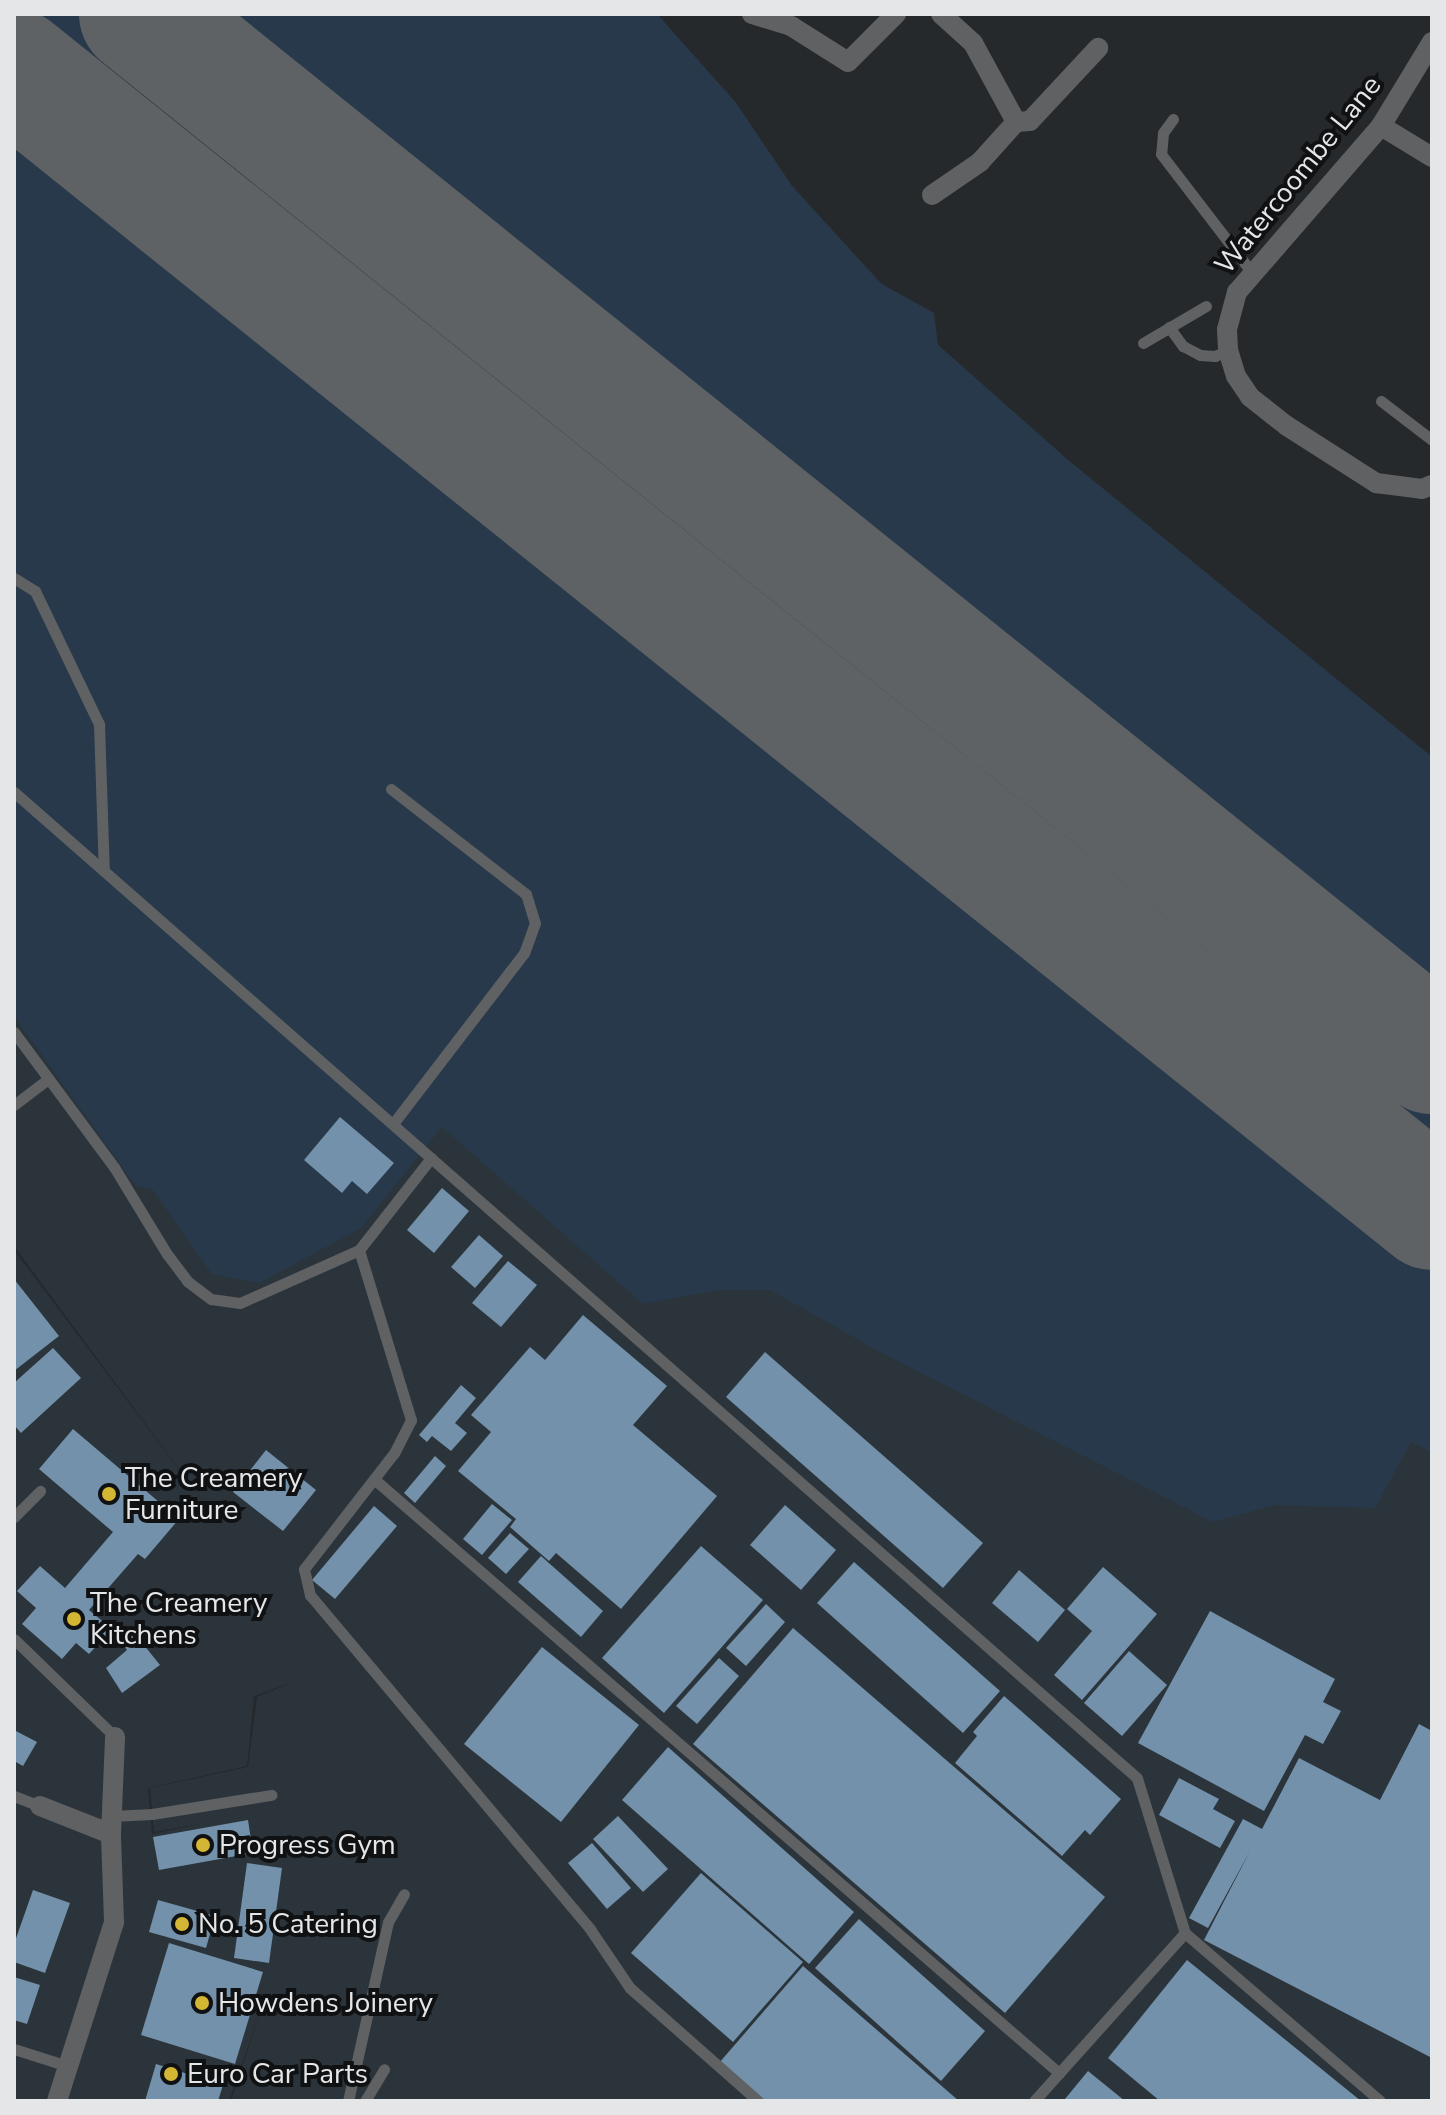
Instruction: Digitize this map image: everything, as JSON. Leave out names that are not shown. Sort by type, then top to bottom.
[{"type":"street","points":[[752,14],[791,26],[848,62],[896,14]]},
{"type":"street","points":[[941,14],[973,43],[1016,122]]},
{"type":"street","name":"Watercoombe Lane","points":[[1228,350],[1230,308],[1237,292],[1381,126],[1432,42]]},
{"type":"street","points":[[932,195],[980,162],[1016,122],[1030,121],[1098,48]]},
{"type":"street","points":[[1381,126],[1432,157]]},
{"type":"street","points":[[1228,350],[1236,376],[1250,397],[1287,426],[1376,483],[1422,489],[1432,485]]},
{"type":"street","points":[[57,2101],[114,1922],[112,1825],[115,1737]]},
{"type":"street","points":[[40,1806],[112,1825]]},
{"type":"lane","points":[[1173,119],[1163,133],[1161,154],[1253,274]]},
{"type":"lane","points":[[1143,343],[1206,306]]},
{"type":"lane","points":[[1169,327],[1183,346],[1200,355],[1215,356],[1228,350]]},
{"type":"lane","points":[[1381,401],[1432,440]]},
{"type":"lane","points":[[14,578],[35,591],[99,724],[104,871]]},
{"type":"lane","points":[[391,789],[526,894],[535,923],[524,953],[393,1124]]},
{"type":"lane","points":[[14,792],[1137,1778],[1185,1933],[1380,2101]]},
{"type":"lane","points":[[14,1032],[114,1167],[167,1254],[187,1281],[211,1299],[240,1303],[359,1250],[431,1158]]},
{"type":"lane","points":[[14,1105],[48,1079]]},
{"type":"lane","points":[[359,1250],[411,1420],[394,1453],[304,1569],[310,1595],[590,1929],[630,1988],[755,2100]]},
{"type":"lane","points":[[374,1479],[1059,2073]]},
{"type":"lane","points":[[14,1517],[40,1491]]},
{"type":"lane","points":[[14,1639],[115,1737]]},
{"type":"lane","points":[[112,1825],[152,1814],[271,1795]]},
{"type":"lane","points":[[14,1796],[40,1806]]},
{"type":"lane","points":[[348,2101],[388,1922],[404,1894]]},
{"type":"lane","points":[[1034,2101],[1185,1933]]},
{"type":"lane","points":[[14,2049],[68,2066]]},
{"type":"lane","points":[[365,2101],[384,2069]]},
{"type":"shaded area","points":[[14,14],[657,14],[736,103],[792,186],[938,345],[1068,460],[1432,757],[1432,2101],[231,2101],[260,2012],[229,2101],[14,2101],[14,1250],[213,1515],[14,1246]],"holes":[[[293,1682],[257,1697],[248,1767],[150,1788],[154,1832],[205,1823],[152,1834],[148,1788],[247,1766],[254,1696]]]},
{"type":"shaded area","points":[[14,14],[657,14],[736,103],[792,186],[880,283],[934,313],[938,345],[1068,460],[1432,757],[1432,1452],[1411,1442],[1375,1508],[1275,1505],[1213,1522],[880,1352],[770,1290],[719,1290],[643,1304],[442,1127],[361,1228],[260,1283],[212,1274],[152,1189],[136,1186],[14,1016]]},
{"type":"building","points":[[340,1117],[394,1163],[367,1194],[352,1181],[342,1193],[304,1160]]},
{"type":"building","points":[[442,1188],[469,1211],[434,1253],[407,1230]]},
{"type":"building","points":[[479,1235],[503,1256],[475,1288],[451,1267]]},
{"type":"building","points":[[508,1261],[537,1285],[501,1327],[472,1303]]},
{"type":"building","points":[[14,1279],[59,1336],[14,1371]]},
{"type":"building","points":[[583,1315],[667,1386],[633,1425],[717,1496],[621,1609],[556,1553],[549,1561],[510,1527],[516,1519],[458,1471],[491,1432],[471,1415],[530,1347],[545,1360]]},
{"type":"building","points":[[53,1348],[81,1378],[21,1433],[14,1425],[14,1383]]},
{"type":"building","points":[[765,1352],[983,1543],[943,1588],[726,1397]]},
{"type":"building","points":[[461,1385],[476,1398],[455,1423],[467,1433],[451,1451],[432,1436],[427,1442],[419,1435]]},
{"type":"building","points":[[73,1429],[179,1519],[145,1559],[138,1554],[89,1610],[112,1629],[89,1654],[76,1643],[62,1659],[22,1624],[36,1608],[17,1591],[40,1566],[65,1588],[113,1532],[39,1469]]},
{"type":"building","points":[[266,1450],[316,1490],[283,1531],[233,1492]]},
{"type":"building","points":[[435,1456],[446,1466],[415,1503],[404,1493]]},
{"type":"building","points":[[492,1504],[512,1520],[482,1555],[463,1539]]},
{"type":"building","points":[[785,1505],[836,1550],[801,1590],[750,1545]]},
{"type":"building","points":[[374,1506],[397,1526],[335,1599],[312,1580]]},
{"type":"building","points":[[510,1533],[529,1549],[506,1574],[488,1558]]},
{"type":"building","points":[[701,1546],[763,1600],[664,1713],[602,1658]]},
{"type":"building","points":[[541,1556],[603,1611],[581,1637],[518,1582]]},
{"type":"building","points":[[854,1562],[1000,1691],[963,1733],[817,1603]]},
{"type":"building","points":[[1103,1567],[1157,1614],[1082,1700],[1054,1675],[1092,1631],[1067,1609]]},
{"type":"building","points":[[1019,1570],[1065,1610],[1038,1642],[992,1603]]},
{"type":"building","points":[[766,1604],[785,1622],[746,1666],[726,1648]]},
{"type":"building","points":[[1210,1611],[1335,1679],[1323,1702],[1341,1711],[1323,1744],[1305,1735],[1264,1811],[1138,1743]]},
{"type":"building","points":[[793,1628],[1105,1897],[1005,2013],[693,1744]]},
{"type":"building","points":[[131,1629],[160,1665],[122,1693],[106,1668],[127,1650],[119,1639]]},
{"type":"building","points":[[542,1647],[639,1725],[561,1822],[464,1744]]},
{"type":"building","points":[[1129,1651],[1167,1685],[1122,1736],[1084,1703]]},
{"type":"building","points":[[719,1658],[739,1676],[697,1724],[676,1706]]},
{"type":"building","points":[[1004,1696],[1121,1799],[1090,1835],[1085,1830],[1062,1856],[955,1763],[977,1736],[973,1732]]},
{"type":"building","points":[[1419,1724],[1432,1731],[1432,2058],[1204,1940],[1250,1851],[1208,1928],[1189,1918],[1243,1819],[1262,1829],[1299,1758],[1380,1800]]},
{"type":"building","points":[[14,1730],[37,1742],[23,1766],[14,1761]]},
{"type":"building","points":[[668,1747],[854,1912],[809,1964],[622,1800]]},
{"type":"building","points":[[1179,1778],[1219,1799],[1213,1809],[1235,1821],[1220,1848],[1159,1815]]},
{"type":"building","points":[[618,1816],[668,1869],[643,1892],[593,1839]]},
{"type":"building","name":"Progress Gym","points":[[248,1820],[253,1853],[159,1870],[153,1837]]},
{"type":"building","points":[[592,1843],[631,1888],[607,1909],[568,1863]]},
{"type":"building","points":[[247,1863],[282,1868],[269,1963],[234,1958]]},
{"type":"building","points":[[701,1873],[803,1962],[733,2042],[631,1953]]},
{"type":"building","points":[[33,1890],[70,1903],[45,1973],[14,1962],[14,1944]]},
{"type":"building","name":"No. 5 Catering","points":[[158,1900],[215,1916],[206,1948],[149,1932]]},
{"type":"building","points":[[859,1919],[985,2031],[941,2081],[815,1968]]},
{"type":"building","name":"Howdens Joinery","points":[[169,1943],[263,1972],[235,2064],[141,2035]]},
{"type":"building","points":[[1187,1960],[1361,2101],[1160,2101],[1108,2058]]},
{"type":"building","points":[[803,1966],[959,2101],[763,2101],[719,2063]]},
{"type":"building","points":[[14,1977],[40,1985],[27,2024],[14,2020]]},
{"type":"building","name":"Euro Car Parts","points":[[156,2064],[223,2085],[218,2101],[145,2101]]},
{"type":"building","points":[[1088,2071],[1125,2101],[1065,2099]]},
{"type":"runway","points":[[140,14],[1432,1053]]},
{"type":"runway","points":[[14,70],[1432,1209]]},
{"type":"place","name":"The Creamery Furniture","points":[[109,1494]]},
{"type":"place","name":"The Creamery Kitchens","points":[[74,1619]]},
{"type":"place","name":"Progress Gym","points":[[203,1845]]},
{"type":"place","name":"No. 5 Catering","points":[[182,1924]]},
{"type":"place","name":"Howdens Joinery","points":[[202,2003]]},
{"type":"place","name":"Euro Car Parts","points":[[171,2074]]}]
